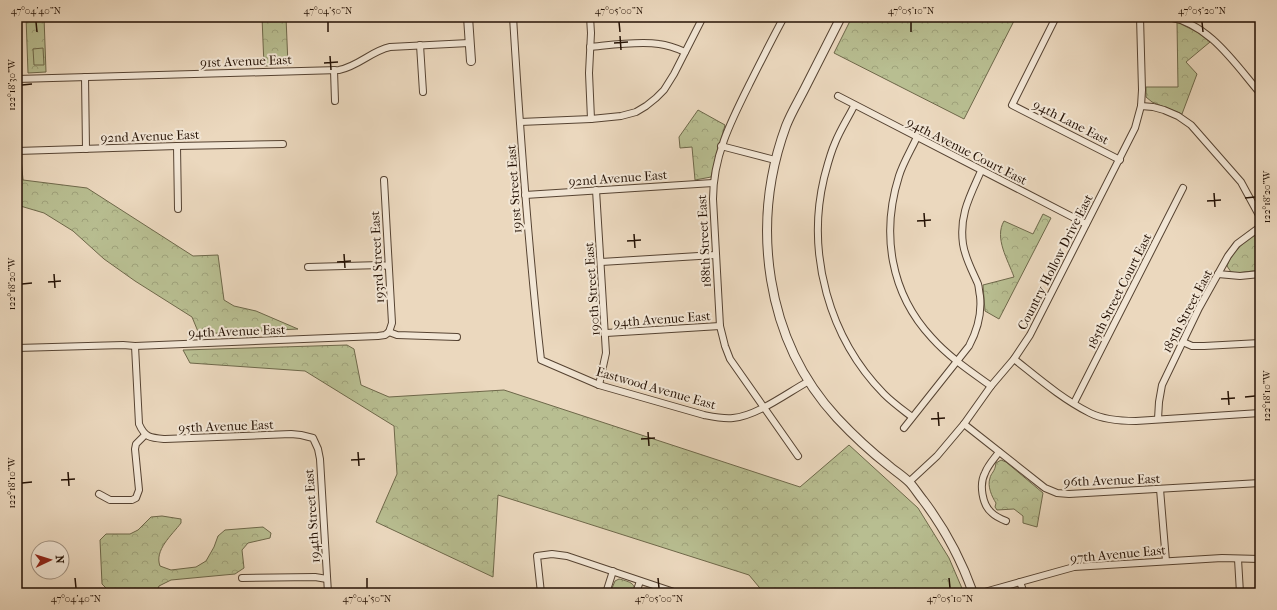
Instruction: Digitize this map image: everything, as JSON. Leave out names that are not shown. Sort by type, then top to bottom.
[{"type":"street","points":[[468,17],[471,61]]},
{"type":"street","name":"191st Street East","points":[[513,17],[525,195],[541,360]]},
{"type":"street","points":[[590,17],[589,84],[591,119]]},
{"type":"street","points":[[520,122],[591,119],[622,116],[636,112],[646,106],[664,90],[703,17]]},
{"type":"street","name":"188th Street East","points":[[784,17],[731,120],[721,146],[713,183],[715,255],[720,326],[724,346],[730,359],[798,456]]},
{"type":"street","points":[[841,17],[787,125],[775,160],[770,183],[766,239],[773,291],[786,334],[809,381],[836,418],[864,445],[909,482],[937,518],[959,556],[973,593]]},
{"type":"street","name":"94th Lane East","points":[[1056,17],[1012,104],[1120,160]]},
{"type":"street","name":"Country Hollow Drive East","points":[[909,482],[938,456],[964,424],[990,386],[1014,359],[1030,335],[1120,160],[1135,128],[1141,106],[1140,17]]},
{"type":"street","points":[[1168,17],[1177,18],[1208,36],[1221,47],[1260,93]]},
{"type":"street","name":"91st Avenue East","points":[[17,79],[334,70],[348,68],[381,49],[395,46],[470,43]]},
{"type":"street","points":[[590,47],[658,43],[671,46],[685,52]]},
{"type":"street","points":[[420,45],[423,92]]},
{"type":"street","points":[[334,70],[335,101]]},
{"type":"street","points":[[85,77],[86,149]]},
{"type":"street","name":"94th Avenue Court East","points":[[838,96],[854,106],[1086,224]]},
{"type":"street","points":[[854,106],[834,144],[821,191],[818,217],[818,247],[822,273],[829,302],[838,326],[848,346],[864,370],[884,394],[912,418]]},
{"type":"street","points":[[1141,106],[1164,110],[1178,116],[1191,125],[1241,182],[1260,217]]},
{"type":"street","points":[[917,137],[900,174],[894,195],[890,215],[891,256],[905,300],[918,321],[931,338],[957,361],[990,386]]},
{"type":"street","name":"92nd Avenue East","points":[[17,151],[283,144]]},
{"type":"street","points":[[177,146],[178,209]]},
{"type":"street","points":[[721,146],[775,160]]},
{"type":"street","points":[[904,428],[969,346],[976,334],[980,309],[978,286],[966,258],[962,232],[965,205],[981,171]]},
{"type":"street","name":"193rd Street East","points":[[384,180],[392,323],[389,332]]},
{"type":"street","name":"92nd Avenue East","points":[[525,195],[713,183]]},
{"type":"street","name":"185th Street Court East","points":[[1074,403],[1183,188]]},
{"type":"street","name":"190th Street East","points":[[596,190],[606,333],[606,353],[598,385]]},
{"type":"street","name":"185th Street East","points":[[1158,419],[1162,385],[1199,308],[1228,256],[1237,244],[1260,227]]},
{"type":"street","points":[[601,262],[715,255]]},
{"type":"street","points":[[308,267],[381,264],[388,266]]},
{"type":"street","points":[[1218,274],[1240,276],[1260,274]]},
{"type":"street","name":"94th Avenue East","points":[[606,333],[720,326]]},
{"type":"street","name":"94th Avenue East","points":[[17,348],[122,345],[135,346],[378,336],[385,335],[389,332],[397,335],[457,336]]},
{"type":"street","points":[[1183,342],[1192,346],[1260,343]]},
{"type":"street","points":[[99,494],[110,500],[132,500],[136,498],[139,490],[135,449],[136,444],[144,433],[140,424],[138,410],[135,346]]},
{"type":"street","points":[[1014,359],[1059,394],[1091,414],[1106,418],[1120,421],[1136,421],[1260,413]]},
{"type":"street","name":"Eastwood Avenue East","points":[[541,360],[598,385],[704,415],[720,418],[733,418],[745,415],[764,407],[809,381]]},
{"type":"street","name":"96th Avenue East","points":[[964,424],[1045,488],[1057,493],[1069,494],[1260,483]]},
{"type":"street","name":"95th Avenue East","points":[[144,433],[152,438],[165,439],[291,434],[313,438]]},
{"type":"street","name":"194th Street East","points":[[313,438],[318,449],[320,459],[328,593]]},
{"type":"street","points":[[999,452],[984,473],[982,492],[984,500],[991,512],[1006,521]]},
{"type":"street","points":[[1160,489],[1166,561]]},
{"type":"street","points":[[541,593],[538,556],[560,555],[677,593]]},
{"type":"street","name":"97th Avenue East","points":[[981,593],[1074,567],[1222,558],[1260,559]]},
{"type":"street","points":[[1238,559],[1240,593]]},
{"type":"street","points":[[606,593],[613,571]]},
{"type":"street","points":[[242,578],[316,577],[327,579]]},
{"type":"street","points":[[636,593],[640,581]]},
{"type":"street","points":[[1020,582],[1024,593]]},
{"type":"green space","points":[[26,17],[44,17],[46,72],[28,73]]},
{"type":"green space","points":[[262,17],[286,17],[288,65],[264,66]]},
{"type":"green space","points":[[852,17],[1016,17],[964,119],[834,53]]},
{"type":"green space","points":[[1177,22],[1197,32],[1210,42],[1186,62],[1197,74],[1182,114],[1152,102],[1146,97],[1146,87],[1178,87]]},
{"type":"green space","points":[[43,48],[44,65],[34,65],[33,49]]},
{"type":"green space","points":[[698,110],[725,125],[711,177],[695,180],[692,147],[680,148],[679,137]]},
{"type":"green space","points":[[17,158],[21,158],[23,180],[87,188],[193,256],[218,255],[224,300],[234,306],[256,311],[298,329],[199,334],[192,317],[135,281],[104,259],[73,231],[44,213],[17,205]]},
{"type":"green space","points":[[1043,214],[1051,218],[999,319],[985,311],[983,285],[1014,277],[1001,242],[1001,228],[1004,221],[1033,234]]},
{"type":"green space","points":[[1260,232],[1260,270],[1237,273],[1231,272],[1227,266],[1232,256],[1244,242]]},
{"type":"green space","points":[[347,345],[354,349],[361,385],[389,397],[504,390],[800,487],[849,445],[918,508],[949,558],[964,593],[764,593],[749,575],[498,495],[493,577],[376,522],[397,474],[394,426],[305,371],[190,363],[183,350]]},
{"type":"green space","points":[[1001,460],[1006,462],[1043,493],[1037,527],[1023,523],[1023,516],[1014,509],[997,510],[995,507],[996,503],[990,491],[989,481],[996,463]]},
{"type":"green space","points":[[162,516],[181,519],[181,523],[165,543],[159,554],[160,566],[171,570],[196,567],[206,561],[218,536],[225,530],[263,527],[271,533],[270,538],[248,543],[242,550],[244,568],[235,574],[171,580],[159,586],[156,593],[111,593],[102,584],[100,540],[106,534],[130,534],[138,530],[151,517]]},
{"type":"green space","points":[[619,579],[633,585],[633,593],[610,593],[615,581]]}]
